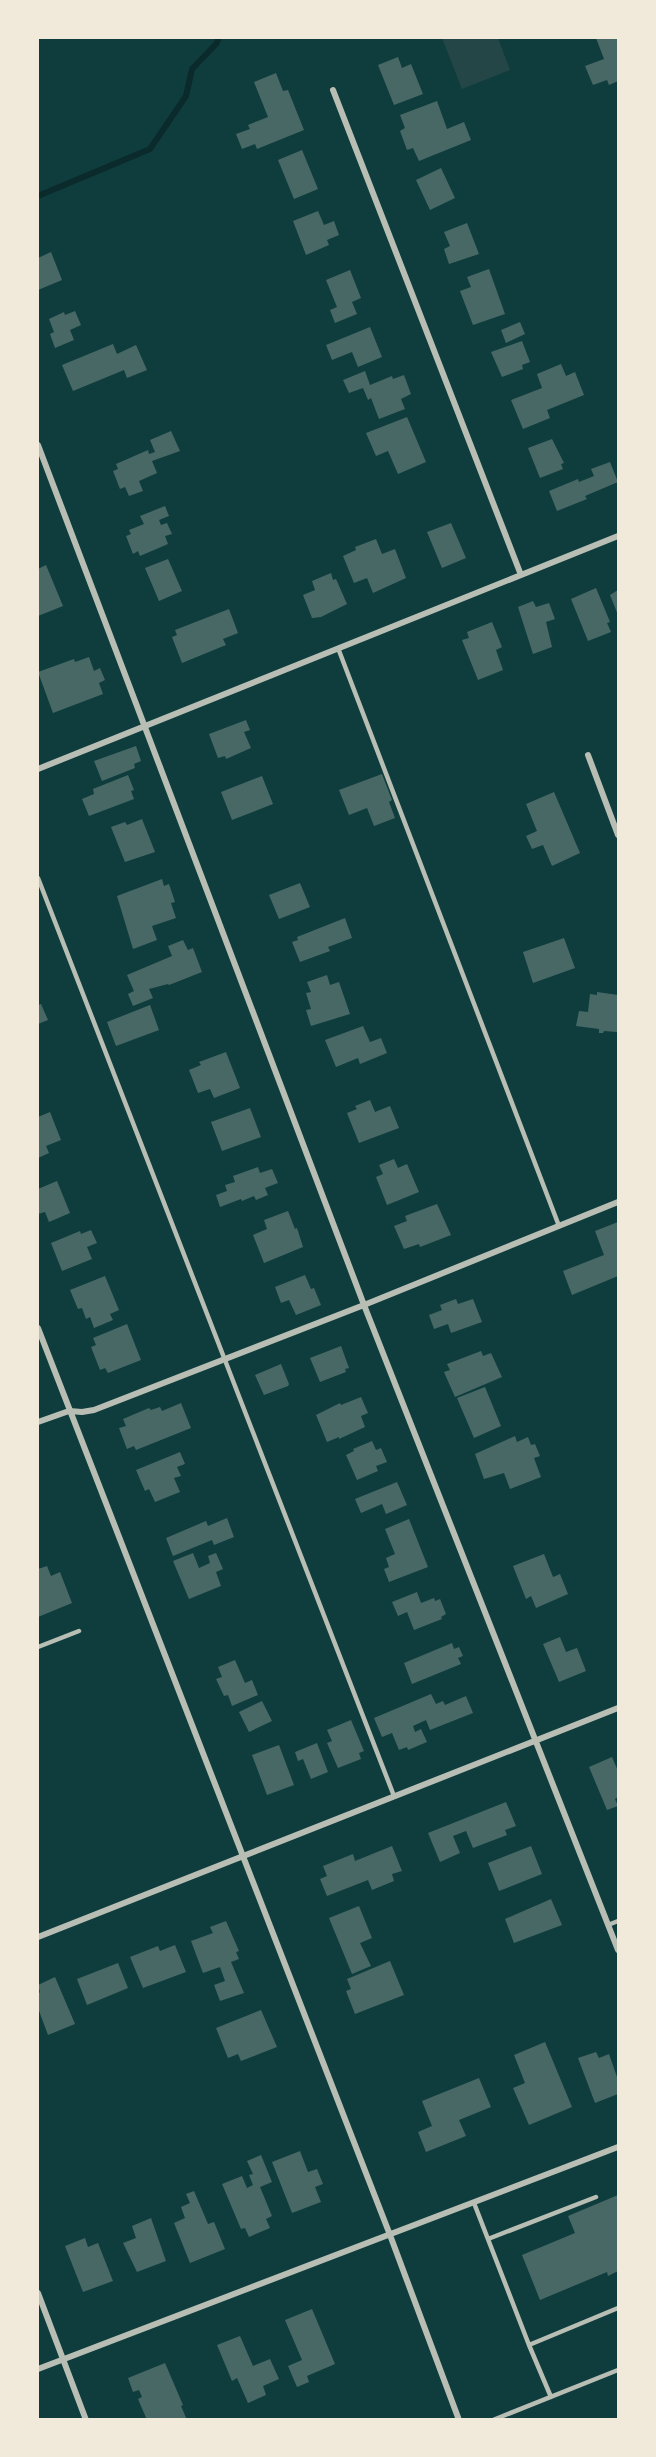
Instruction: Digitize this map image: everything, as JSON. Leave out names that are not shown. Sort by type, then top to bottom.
[{"type":"street","points":[[333,90],[521,575]]},
{"type":"street","points":[[38,445],[364,1305],[618,1950]]},
{"type":"street","points":[[38,769],[618,536]]},
{"type":"street","points":[[588,755],[618,835]]},
{"type":"street","points":[[38,1422],[69,1410],[82,1412],[94,1410],[364,1305],[618,1202]]},
{"type":"street","points":[[38,1328],[390,2235],[459,2420]]},
{"type":"street","points":[[38,1937],[618,1708]]},
{"type":"street","points":[[38,2369],[618,2147]]},
{"type":"street","points":[[38,2294],[86,2420]]},
{"type":"lane","points":[[338,648],[559,1226]]},
{"type":"lane","points":[[38,878],[394,1796]]},
{"type":"lane","points":[[38,1647],[79,1631]]},
{"type":"lane","points":[[608,1925],[618,1921]]},
{"type":"lane","points":[[488,2239],[596,2197]]},
{"type":"lane","points":[[474,2203],[551,2397]]},
{"type":"lane","points":[[529,2345],[618,2308]]},
{"type":"lane","points":[[493,2420],[509,2417],[618,2370]]},
{"type":"shaded area","points":[[442,38],[498,38],[510,70],[462,89]]},
{"type":"building","points":[[596,38],[618,38],[618,81],[609,85],[607,80],[593,85],[585,66],[604,59]]},
{"type":"building","points":[[398,57],[402,68],[411,64],[423,94],[394,105],[378,65]]},
{"type":"building","points":[[276,73],[283,91],[288,90],[304,130],[257,149],[255,144],[242,149],[236,134],[250,129],[248,125],[268,117],[254,82]]},
{"type":"building","points":[[437,101],[447,129],[464,122],[471,140],[419,161],[413,148],[407,150],[400,131],[405,128],[400,115]]},
{"type":"building","points":[[302,150],[318,189],[294,199],[278,160]]},
{"type":"building","points":[[441,168],[455,198],[430,210],[416,180]]},
{"type":"building","points":[[318,211],[324,225],[334,221],[339,235],[327,240],[329,245],[306,255],[293,221]]},
{"type":"building","points":[[467,223],[479,254],[449,264],[444,249],[450,246],[444,232]]},
{"type":"building","points":[[51,252],[62,280],[38,290],[38,258]]},
{"type":"building","points":[[489,269],[505,314],[473,325],[460,291],[471,287],[467,277]]},
{"type":"building","points":[[350,270],[361,298],[352,302],[357,314],[335,323],[330,310],[337,307],[326,280]]},
{"type":"building","points":[[75,311],[81,325],[70,330],[74,340],[55,348],[50,334],[54,332],[49,319],[64,312],[65,315]]},
{"type":"building","points":[[520,322],[525,334],[506,343],[501,330]]},
{"type":"building","points":[[370,327],[382,357],[358,367],[352,352],[332,360],[326,345]]},
{"type":"building","points":[[522,341],[530,362],[522,365],[523,369],[502,377],[491,352]]},
{"type":"building","points":[[113,344],[117,354],[136,345],[147,370],[127,378],[124,370],[73,391],[62,365]]},
{"type":"building","points":[[561,364],[566,376],[575,372],[584,395],[547,410],[550,418],[523,429],[511,400],[542,388],[537,374]]},
{"type":"building","points":[[365,371],[370,385],[392,376],[393,379],[404,375],[411,394],[401,399],[405,409],[379,419],[371,398],[368,400],[363,388],[349,393],[343,380]]},
{"type":"building","points":[[407,417],[426,462],[398,474],[388,451],[376,456],[366,433]]},
{"type":"building","points":[[171,431],[180,451],[152,461],[157,473],[139,481],[143,491],[129,496],[125,487],[120,489],[113,471],[118,469],[116,464],[148,450],[149,454],[155,452],[150,440]]},
{"type":"building","points":[[552,439],[564,463],[561,464],[563,469],[540,478],[528,448]]},
{"type":"building","points":[[610,462],[618,482],[585,496],[587,499],[557,511],[549,491],[578,479],[579,482],[594,476],[591,469]]},
{"type":"building","points":[[165,506],[169,516],[159,520],[161,525],[167,523],[172,534],[165,536],[168,544],[140,556],[138,551],[133,554],[126,536],[131,534],[129,530],[144,524],[140,516]]},
{"type":"building","points":[[451,523],[466,558],[442,568],[427,532]]},
{"type":"building","points":[[376,539],[382,554],[395,549],[406,578],[373,593],[367,578],[354,583],[343,556],[356,550],[355,547]]},
{"type":"building","points":[[168,559],[182,591],[159,601],[145,568]]},
{"type":"building","points":[[46,565],[63,606],[38,616],[38,569]]},
{"type":"building","points":[[331,573],[347,604],[321,617],[312,618],[303,595],[315,590],[312,581]]},
{"type":"building","points":[[596,588],[610,622],[607,623],[611,632],[588,641],[571,599]]},
{"type":"building","points":[[618,590],[618,615],[610,595]]},
{"type":"building","points":[[533,601],[536,607],[549,603],[555,619],[546,622],[552,647],[533,654],[518,607]]},
{"type":"building","points":[[229,609],[238,633],[223,639],[226,645],[182,663],[172,637],[177,635],[175,630]]},
{"type":"building","points":[[492,622],[502,647],[496,650],[503,670],[478,680],[462,640],[469,638],[467,632]]},
{"type":"building","points":[[89,657],[94,671],[100,668],[105,680],[99,683],[103,694],[53,713],[38,672],[74,659],[75,662]]},
{"type":"building","points":[[246,720],[250,730],[244,732],[251,748],[226,759],[225,756],[218,758],[209,734]]},
{"type":"building","points":[[136,746],[141,761],[134,764],[135,768],[102,781],[94,761]]},
{"type":"building","points":[[382,774],[392,800],[389,802],[395,818],[374,826],[367,808],[349,815],[339,790]]},
{"type":"building","points":[[128,775],[134,790],[131,791],[134,799],[89,816],[82,799],[94,794],[93,789]]},
{"type":"building","points":[[262,776],[273,804],[232,820],[221,792]]},
{"type":"building","points":[[554,792],[580,853],[552,866],[543,845],[532,849],[526,836],[537,831],[526,804]]},
{"type":"building","points":[[142,819],[155,852],[125,862],[111,827],[125,822],[127,825]]},
{"type":"building","points":[[162,879],[164,886],[169,884],[175,902],[171,903],[176,918],[152,926],[157,940],[133,949],[117,896]]},
{"type":"building","points":[[300,883],[310,907],[279,919],[269,895]]},
{"type":"building","points":[[345,918],[352,938],[328,947],[330,951],[300,962],[292,942],[298,940],[297,937]]},
{"type":"building","points":[[564,938],[575,968],[533,983],[523,952]]},
{"type":"building","points":[[183,940],[188,950],[193,948],[202,972],[169,985],[149,989],[153,998],[133,1006],[128,994],[134,991],[127,975],[172,956],[168,946]]},
{"type":"building","points":[[327,975],[330,985],[339,982],[350,1014],[311,1026],[306,1010],[311,1009],[306,993],[311,992],[307,982]]},
{"type":"building","points":[[597,992],[618,995],[617,1032],[599,1033],[599,1029],[576,1026],[579,1011],[588,1012],[590,994],[597,995]]},
{"type":"building","points":[[41,1004],[48,1020],[38,1024],[38,1005]]},
{"type":"building","points":[[150,1005],[159,1030],[116,1046],[107,1022]]},
{"type":"building","points":[[363,1026],[370,1042],[381,1038],[387,1053],[360,1064],[358,1058],[336,1067],[325,1040]]},
{"type":"building","points":[[226,1052],[240,1088],[214,1098],[210,1089],[198,1093],[189,1070],[201,1065],[199,1062]]},
{"type":"building","points":[[370,1100],[375,1112],[390,1106],[399,1128],[359,1143],[347,1113],[357,1109],[355,1106]]},
{"type":"building","points":[[250,1108],[261,1137],[222,1151],[211,1122]]},
{"type":"building","points":[[50,1112],[61,1140],[46,1146],[49,1153],[38,1158],[38,1117]]},
{"type":"building","points":[[394,1159],[398,1168],[407,1164],[419,1192],[387,1205],[376,1177],[383,1174],[379,1165]]},
{"type":"building","points":[[258,1167],[260,1173],[272,1169],[278,1183],[265,1188],[268,1195],[256,1200],[254,1196],[242,1201],[241,1199],[220,1207],[216,1195],[227,1191],[225,1185],[235,1182],[233,1176]]},
{"type":"building","points":[[57,1181],[70,1213],[49,1222],[45,1212],[38,1214],[38,1189]]},
{"type":"building","points":[[437,1204],[451,1235],[420,1247],[419,1244],[404,1249],[394,1226],[407,1221],[405,1216]]},
{"type":"building","points":[[288,1211],[303,1247],[264,1263],[253,1235],[267,1229],[264,1220]]},
{"type":"building","points":[[618,1222],[618,1276],[572,1295],[563,1271],[604,1255],[595,1231]]},
{"type":"building","points":[[91,1230],[97,1243],[87,1247],[92,1259],[62,1271],[51,1243],[80,1231],[81,1234]]},
{"type":"building","points":[[305,1275],[311,1289],[314,1288],[321,1305],[296,1315],[289,1300],[281,1303],[275,1287]]},
{"type":"building","points":[[105,1276],[119,1310],[110,1314],[113,1320],[94,1328],[90,1317],[86,1319],[82,1308],[78,1309],[70,1290]]},
{"type":"building","points":[[456,1299],[458,1304],[473,1299],[482,1322],[451,1333],[448,1324],[434,1329],[429,1315],[442,1310],[440,1305]]},
{"type":"building","points":[[127,1324],[141,1360],[108,1373],[105,1368],[100,1370],[91,1347],[96,1345],[93,1338]]},
{"type":"building","points":[[341,1346],[349,1368],[345,1369],[346,1372],[320,1382],[310,1358]]},
{"type":"building","points":[[481,1351],[483,1356],[491,1353],[502,1377],[455,1397],[444,1372],[450,1370],[447,1364]]},
{"type":"building","points":[[281,1364],[288,1386],[264,1395],[255,1375]]},
{"type":"building","points":[[485,1387],[501,1426],[474,1438],[457,1398]]},
{"type":"building","points":[[361,1397],[368,1413],[361,1416],[365,1427],[327,1442],[316,1415],[340,1403],[341,1405]]},
{"type":"building","points":[[181,1403],[191,1428],[136,1450],[134,1446],[127,1449],[119,1428],[126,1426],[123,1419],[149,1408],[151,1410],[160,1407],[162,1411]]},
{"type":"building","points":[[515,1436],[517,1442],[528,1437],[531,1445],[535,1444],[540,1456],[534,1458],[541,1477],[510,1489],[504,1473],[484,1479],[475,1454]]},
{"type":"building","points":[[372,1441],[376,1450],[381,1448],[387,1462],[376,1466],[378,1471],[357,1480],[346,1455],[354,1451],[353,1449]]},
{"type":"building","points":[[180,1452],[185,1464],[177,1467],[181,1476],[174,1478],[180,1492],[155,1502],[149,1489],[145,1491],[136,1470]]},
{"type":"building","points":[[397,1482],[407,1505],[386,1514],[382,1504],[361,1513],[355,1499]]},
{"type":"building","points":[[227,1518],[234,1537],[214,1545],[212,1540],[173,1556],[166,1538],[206,1521],[208,1526]]},
{"type":"building","points":[[409,1519],[428,1567],[389,1582],[384,1569],[389,1567],[386,1558],[395,1554],[385,1529]]},
{"type":"building","points":[[193,1553],[199,1568],[210,1563],[208,1556],[216,1553],[223,1569],[216,1572],[221,1586],[189,1599],[173,1561]]},
{"type":"building","points":[[544,1554],[553,1577],[560,1574],[568,1594],[536,1608],[531,1596],[526,1599],[513,1566]]},
{"type":"building","points":[[47,1566],[51,1576],[60,1572],[72,1603],[38,1617],[38,1569]]},
{"type":"building","points":[[417,1592],[421,1603],[434,1598],[435,1601],[440,1599],[446,1614],[441,1617],[442,1619],[414,1630],[407,1612],[398,1616],[392,1602]]},
{"type":"building","points":[[560,1637],[566,1652],[577,1648],[586,1671],[559,1682],[543,1644]]},
{"type":"building","points":[[452,1643],[454,1649],[459,1647],[463,1656],[458,1658],[461,1664],[412,1684],[404,1663]]},
{"type":"building","points":[[235,1660],[245,1683],[252,1680],[258,1695],[232,1706],[228,1695],[224,1696],[216,1679],[222,1677],[218,1667]]},
{"type":"building","points":[[431,1694],[436,1704],[443,1701],[445,1705],[466,1696],[473,1713],[430,1730],[426,1720],[413,1726],[415,1732],[421,1729],[427,1742],[408,1750],[407,1747],[399,1750],[392,1733],[382,1737],[374,1718]]},
{"type":"building","points":[[262,1701],[272,1721],[249,1732],[239,1712]]},
{"type":"building","points":[[351,1720],[364,1751],[359,1753],[361,1759],[338,1768],[327,1743],[332,1741],[327,1730]]},
{"type":"building","points":[[317,1743],[328,1772],[311,1779],[303,1759],[298,1761],[295,1752]]},
{"type":"building","points":[[279,1745],[294,1785],[267,1795],[252,1755]]},
{"type":"building","points":[[612,1757],[618,1771],[618,1797],[615,1799],[618,1806],[607,1810],[589,1767]]},
{"type":"building","points":[[506,1802],[516,1826],[505,1830],[507,1835],[473,1848],[466,1831],[453,1836],[460,1853],[440,1862],[428,1833]]},
{"type":"building","points":[[392,1846],[402,1871],[392,1874],[394,1881],[372,1890],[368,1880],[327,1896],[320,1879],[327,1876],[323,1866],[353,1854],[355,1861]]},
{"type":"building","points":[[531,1846],[542,1874],[499,1891],[488,1863]]},
{"type":"building","points":[[551,1899],[562,1925],[514,1943],[505,1919]]},
{"type":"building","points":[[359,1906],[372,1938],[360,1943],[371,1966],[352,1974],[329,1918]]},
{"type":"building","points":[[226,1921],[239,1951],[236,1952],[239,1959],[231,1962],[244,1993],[220,2001],[214,1985],[225,1981],[220,1967],[203,1973],[191,1941],[213,1933],[210,1927]]},
{"type":"building","points":[[175,1945],[186,1972],[143,1988],[130,1957],[158,1946],[160,1951]]},
{"type":"building","points":[[390,1961],[404,1995],[355,2014],[346,1991],[351,1989],[347,1979]]},
{"type":"building","points":[[118,1963],[128,1988],[87,2005],[77,1979]]},
{"type":"building","points":[[55,1977],[75,2024],[48,2035],[38,2008],[40,1992],[38,1985]]},
{"type":"building","points":[[261,2010],[277,2047],[241,2061],[238,2054],[228,2058],[216,2028]]},
{"type":"building","points":[[545,2042],[572,2107],[529,2125],[513,2088],[525,2083],[514,2055]]},
{"type":"building","points":[[596,2052],[599,2058],[609,2054],[618,2080],[618,2094],[595,2103],[578,2058]]},
{"type":"building","points":[[479,2078],[491,2107],[459,2120],[466,2136],[426,2152],[418,2132],[432,2126],[422,2101]]},
{"type":"building","points":[[300,2151],[308,2172],[317,2169],[323,2184],[315,2187],[321,2202],[292,2213],[272,2162]]},
{"type":"building","points":[[261,2155],[272,2182],[260,2187],[272,2216],[266,2219],[270,2228],[249,2237],[245,2228],[241,2229],[222,2184],[242,2176],[247,2188],[253,2185],[249,2175],[253,2174],[247,2161]]},
{"type":"building","points":[[194,2191],[208,2224],[214,2222],[225,2249],[190,2263],[174,2223],[185,2218],[181,2207],[190,2203],[186,2194]]},
{"type":"building","points":[[618,2195],[618,2271],[608,2276],[607,2272],[540,2300],[522,2255],[575,2233],[568,2216]]},
{"type":"building","points":[[151,2218],[166,2261],[137,2272],[123,2243],[136,2238],[132,2226]]},
{"type":"building","points":[[85,2238],[88,2247],[98,2243],[113,2281],[83,2292],[65,2246]]},
{"type":"building","points":[[312,2309],[335,2364],[307,2376],[309,2382],[297,2387],[288,2366],[302,2360],[285,2320]]},
{"type":"building","points":[[240,2336],[253,2366],[270,2359],[279,2379],[263,2386],[266,2395],[248,2403],[237,2378],[232,2381],[217,2345]]},
{"type":"building","points":[[165,2363],[187,2420],[147,2420],[138,2399],[142,2397],[139,2390],[133,2392],[128,2378]]},
{"type":"waterway","points":[[38,196],[150,149],[186,96],[192,69],[219,38]]}]
